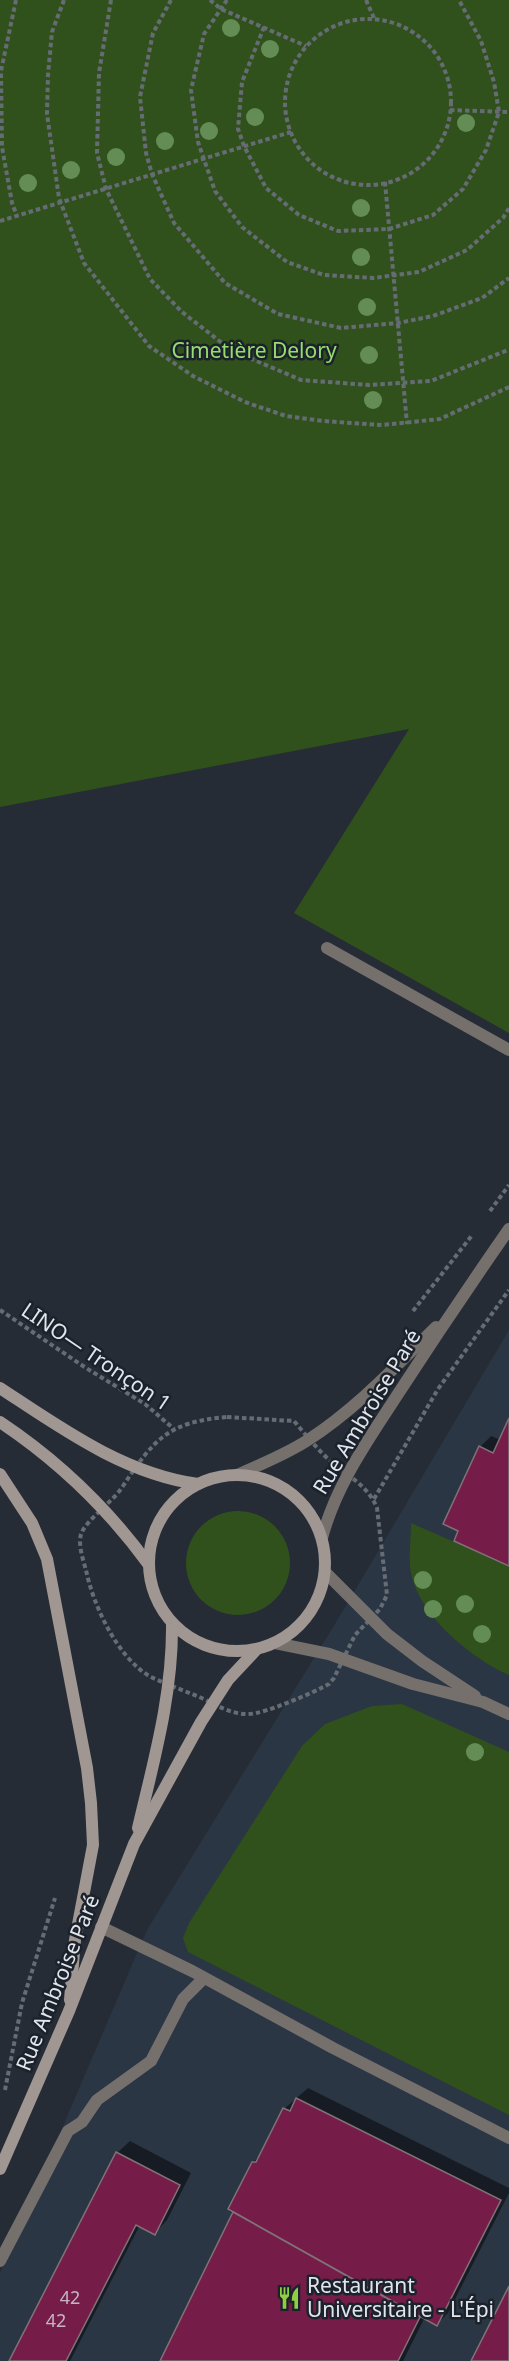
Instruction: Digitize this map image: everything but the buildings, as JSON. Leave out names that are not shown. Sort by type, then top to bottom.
[{"type":"main road","points":[[0,1388],[58,1426],[135,1468],[167,1479],[198,1484]]},
{"type":"main road","points":[[0,1422],[35,1447],[83,1490],[119,1528],[149,1565]]},
{"type":"main road","points":[[0,1474],[32,1523],[47,1559],[92,1803],[93,1845],[71,1962],[69,2011]]},
{"type":"main road","points":[[237,1475],[265,1479],[290,1492],[304,1505],[315,1520],[322,1538],[326,1564],[322,1590],[310,1615],[298,1629],[275,1643],[256,1650],[226,1651],[206,1646],[188,1637],[172,1623],[155,1596],[149,1565],[151,1545],[162,1517],[181,1495],[198,1484],[217,1477],[237,1475]]},
{"type":"main road","name":"Rue Ambroise Paré","points":[[134,1844],[167,1700],[172,1665],[172,1623]]},
{"type":"main road","name":"Rue Ambroise Paré","points":[[0,2169],[69,2011],[134,1844],[201,1722],[228,1680],[256,1650]]},
{"type":"street","points":[[327,948],[509,1050]]},
{"type":"street","name":"Rue Ambroise Paré","points":[[322,1538],[330,1510],[348,1473],[453,1309],[509,1229]]},
{"type":"street","name":"Rue Ambroise Paré","points":[[237,1475],[281,1456],[317,1434],[369,1393],[453,1309]]},
{"type":"street","points":[[325,1572],[357,1606],[407,1651],[483,1702],[509,1714]]},
{"type":"street","points":[[275,1643],[329,1654],[412,1684],[483,1702]]},
{"type":"street","points":[[101,1927],[204,1978],[333,2049],[509,2138]]},
{"type":"street","points":[[0,2261],[68,2131],[82,2122],[97,2100],[151,2061],[183,1999],[204,1978]]},
{"type":"path","points":[[16,0],[1,71],[1,82],[2,147],[12,203],[17,216]]},
{"type":"path","points":[[64,0],[52,32],[47,114],[61,202],[84,263],[149,346],[193,376],[245,402],[285,416],[323,422],[382,425],[440,419],[509,387]]},
{"type":"path","points":[[111,0],[99,73],[97,153],[106,189],[150,279],[182,312],[231,350],[301,380],[369,385],[431,381],[508,350]]},
{"type":"path","points":[[171,0],[153,33],[140,97],[146,153],[174,223],[225,283],[278,314],[341,328],[398,323],[433,316],[482,297],[509,278]]},
{"type":"path","points":[[210,0],[221,9],[306,46]]},
{"type":"path","points":[[227,0],[204,34],[190,90],[202,159],[215,191],[242,227],[287,262],[324,275],[373,278],[419,272],[467,250],[503,218],[509,208]]},
{"type":"path","points":[[366,0],[374,18]]},
{"type":"path","points":[[264,27],[242,82],[238,129],[244,146],[266,188],[299,215],[338,231],[389,229],[433,215],[463,189],[486,150],[500,112],[494,82],[481,40],[459,0]]},
{"type":"path","points":[[374,18],[397,23],[415,32],[440,66],[447,84],[450,110],[448,129],[440,148],[411,172],[385,182],[365,185],[348,183],[309,163],[298,150],[291,132],[285,98],[293,68],[306,46],[339,24],[358,19],[374,18]]},
{"type":"path","points":[[450,110],[509,112]]},
{"type":"path","points":[[0,221],[291,132]]},
{"type":"path","points":[[385,182],[407,424]]},
{"type":"path","points":[[488,1214],[509,1185]]},
{"type":"path","points":[[412,1313],[474,1233]]},
{"type":"path","points":[[374,1499],[438,1389],[509,1290]]},
{"type":"path","name":"LINO— Tronçon 1","points":[[0,1310],[86,1368],[145,1404],[174,1429]]},
{"type":"path","points":[[294,1421],[303,1416]]},
{"type":"shaded area","points":[[509,1330],[509,2361],[0,2361],[0,2273],[147,1930],[341,1614]]},
{"type":"green space","name":"Cimetière Delory","points":[[0,0],[509,0],[509,1033],[294,913],[409,729],[0,807]]},
{"type":"green space","points":[[238,1511],[258,1515],[267,1520],[281,1534],[286,1543],[290,1563],[286,1583],[281,1592],[267,1606],[258,1611],[238,1615],[218,1611],[209,1606],[195,1592],[190,1583],[186,1563],[190,1543],[195,1534],[209,1520],[218,1515]]},
{"type":"green space","points":[[411,1523],[509,1566],[509,1675],[461,1645],[432,1616],[421,1599],[410,1565]]},
{"type":"green space","points":[[402,1704],[509,1752],[509,2115],[188,1952],[183,1938],[189,1923],[302,1746],[325,1724],[372,1706]]},
{"type":"place","name":"Restaurant Universitaire - L'Épi","points":[[289,2298]]}]
